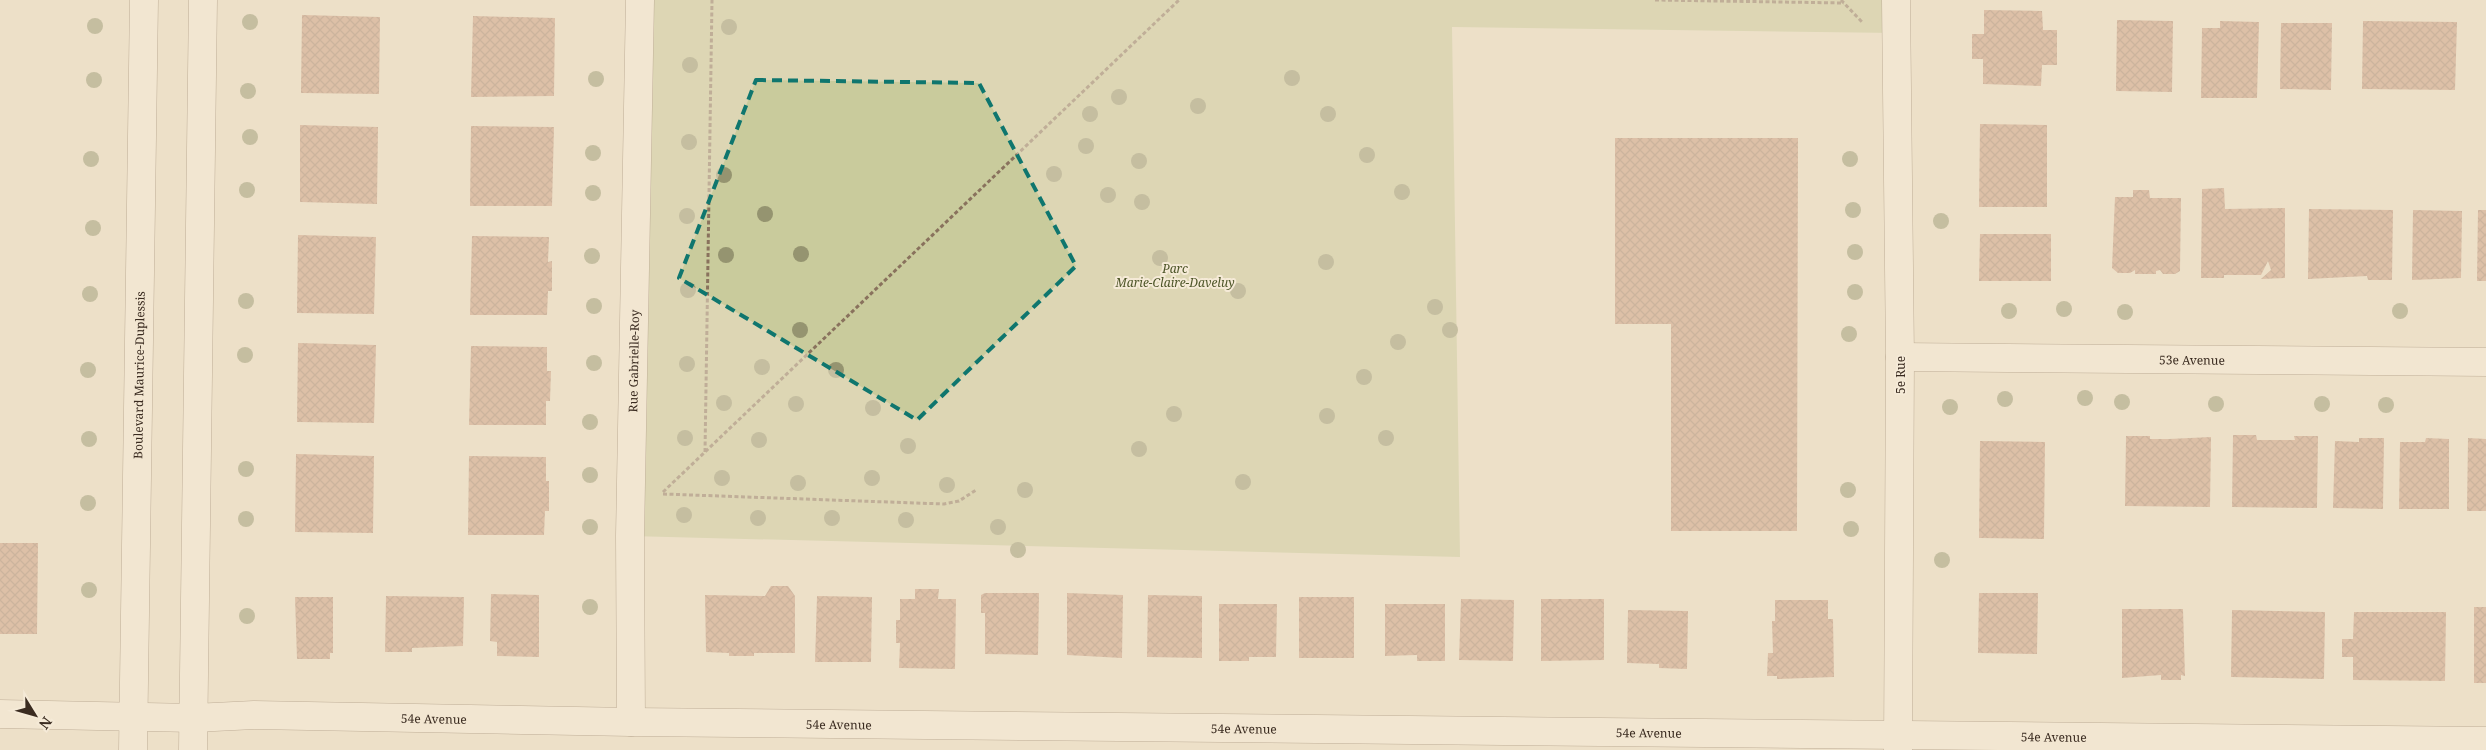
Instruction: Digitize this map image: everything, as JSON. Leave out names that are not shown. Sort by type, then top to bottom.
[{"type":"street","name":"Boulevard Maurice-Duplessis","points":[[133,750],[144,0]]},
{"type":"street","points":[[193,750],[203,0]]},
{"type":"street","name":"Rue Gabrielle-Roy","points":[[631,722],[630,536],[640,0]]},
{"type":"street","name":"5e Rue","points":[[1896,0],[1900,356],[1898,743]]},
{"type":"street","name":"53e Avenue","points":[[1900,356],[2486,362]]},
{"type":"street","name":"54e Avenue","points":[[0,714],[194,718],[254,715],[1898,743],[2486,741]]},
{"type":"path","points":[[705,452],[712,0]]},
{"type":"path","points":[[976,490],[959,501],[944,504],[661,494],[1179,0]]},
{"type":"path","points":[[1656,0],[1844,3]]},
{"type":"highlighted area","points":[[756,80],[979,83],[1076,266],[917,420],[679,278]]},
{"type":"green space","name":"Parc Marie-Claire-Daveluy","points":[[640,0],[1896,0],[1896,33],[1452,27],[1460,557],[630,536]]},
{"type":"building","points":[[1984,10],[2042,11],[2043,30],[2057,30],[2057,65],[2042,65],[2041,86],[1983,84],[1983,59],[1972,59],[1972,34],[1984,34]]},
{"type":"building","points":[[302,15],[380,17],[379,94],[301,93]]},
{"type":"building","points":[[473,16],[555,18],[554,96],[471,97]]},
{"type":"building","points":[[2117,20],[2173,21],[2172,92],[2116,91]]},
{"type":"building","points":[[2220,21],[2259,22],[2257,98],[2201,98],[2202,28],[2220,28]]},
{"type":"building","points":[[2363,21],[2457,22],[2455,90],[2362,89]]},
{"type":"building","points":[[2281,23],[2332,23],[2331,90],[2280,89]]},
{"type":"building","points":[[1980,124],[2047,125],[2047,207],[1979,207]]},
{"type":"building","points":[[300,125],[378,127],[377,204],[300,202]]},
{"type":"building","points":[[471,126],[554,127],[552,206],[470,206]]},
{"type":"building","points":[[1615,138],[1798,138],[1797,531],[1671,531],[1671,324],[1615,324]]},
{"type":"building","points":[[2224,188],[2225,209],[2285,208],[2285,278],[2261,279],[2271,270],[2268,261],[2261,275],[2224,275],[2224,278],[2201,278],[2202,189]]},
{"type":"building","points":[[2133,190],[2149,190],[2150,198],[2181,198],[2180,271],[2175,274],[2163,274],[2160,270],[2156,271],[2156,274],[2135,274],[2135,270],[2130,273],[2118,273],[2112,268],[2115,197],[2133,197]]},
{"type":"building","points":[[2309,209],[2393,210],[2392,280],[2368,280],[2367,276],[2308,279]]},
{"type":"building","points":[[2413,210],[2462,211],[2461,278],[2412,280]]},
{"type":"building","points":[[2478,210],[2486,210],[2486,281],[2477,281]]},
{"type":"building","points":[[1980,234],[2051,234],[2051,281],[1979,281]]},
{"type":"building","points":[[298,235],[376,237],[374,314],[297,313]]},
{"type":"building","points":[[472,236],[549,237],[548,262],[552,261],[552,291],[548,291],[547,315],[470,315]]},
{"type":"building","points":[[298,343],[376,345],[374,423],[297,422]]},
{"type":"building","points":[[471,346],[547,347],[547,371],[551,371],[550,401],[546,401],[546,425],[469,425]]},
{"type":"building","points":[[2233,435],[2256,435],[2257,440],[2295,440],[2294,436],[2318,436],[2317,508],[2232,507]]},
{"type":"building","points":[[2126,436],[2150,436],[2150,439],[2211,437],[2210,507],[2125,506]]},
{"type":"building","points":[[2359,438],[2384,438],[2383,509],[2333,508],[2335,441],[2359,442]]},
{"type":"building","points":[[2426,438],[2449,439],[2449,509],[2399,509],[2400,442],[2425,442]]},
{"type":"building","points":[[2468,438],[2486,439],[2486,511],[2467,511]]},
{"type":"building","points":[[1980,441],[2045,442],[2044,539],[1979,538]]},
{"type":"building","points":[[296,454],[374,456],[373,533],[295,532]]},
{"type":"building","points":[[469,456],[546,457],[546,481],[549,481],[549,511],[545,511],[544,535],[468,535]]},
{"type":"building","points":[[0,543],[38,543],[37,634],[0,634]]},
{"type":"building","points":[[771,586],[788,586],[795,596],[795,653],[754,653],[754,656],[729,656],[729,653],[706,652],[705,595],[765,596]]},
{"type":"building","points":[[915,589],[939,589],[938,599],[956,599],[955,669],[899,668],[900,643],[896,643],[896,620],[900,620],[900,599],[915,599]]},
{"type":"building","points":[[985,593],[1039,593],[1038,655],[985,654],[985,613],[981,613],[981,595]]},
{"type":"building","points":[[1067,593],[1123,595],[1122,658],[1067,655]]},
{"type":"building","points":[[1979,593],[2038,593],[2037,654],[1978,653]]},
{"type":"building","points":[[491,594],[539,595],[539,657],[497,656],[497,642],[490,641]]},
{"type":"building","points":[[1148,595],[1202,596],[1202,658],[1147,657]]},
{"type":"building","points":[[386,596],[464,597],[463,646],[412,648],[412,652],[385,652]]},
{"type":"building","points":[[817,596],[872,597],[871,662],[815,662]]},
{"type":"building","points":[[295,597],[333,597],[333,653],[330,653],[330,659],[297,659]]},
{"type":"building","points":[[1299,597],[1354,597],[1354,658],[1299,658]]},
{"type":"building","points":[[1461,599],[1514,600],[1513,661],[1459,660]]},
{"type":"building","points":[[1541,599],[1604,599],[1604,660],[1541,661]]},
{"type":"building","points":[[1775,600],[1828,600],[1828,619],[1833,619],[1834,677],[1777,679],[1777,676],[1767,676],[1768,653],[1773,653],[1772,621],[1775,621]]},
{"type":"building","points":[[1219,604],[1277,604],[1276,657],[1249,657],[1249,661],[1219,661]]},
{"type":"building","points":[[1385,604],[1445,604],[1445,661],[1417,661],[1417,655],[1385,656]]},
{"type":"building","points":[[2474,607],[2486,607],[2486,683],[2474,683]]},
{"type":"building","points":[[2122,609],[2183,609],[2185,676],[2181,675],[2181,680],[2161,680],[2161,675],[2122,678]]},
{"type":"building","points":[[1628,610],[1688,611],[1687,669],[1659,668],[1659,664],[1627,663]]},
{"type":"building","points":[[2232,610],[2325,612],[2324,679],[2231,677]]},
{"type":"building","points":[[2354,612],[2446,612],[2445,681],[2353,680],[2353,657],[2342,657],[2342,639],[2353,639]]}]
